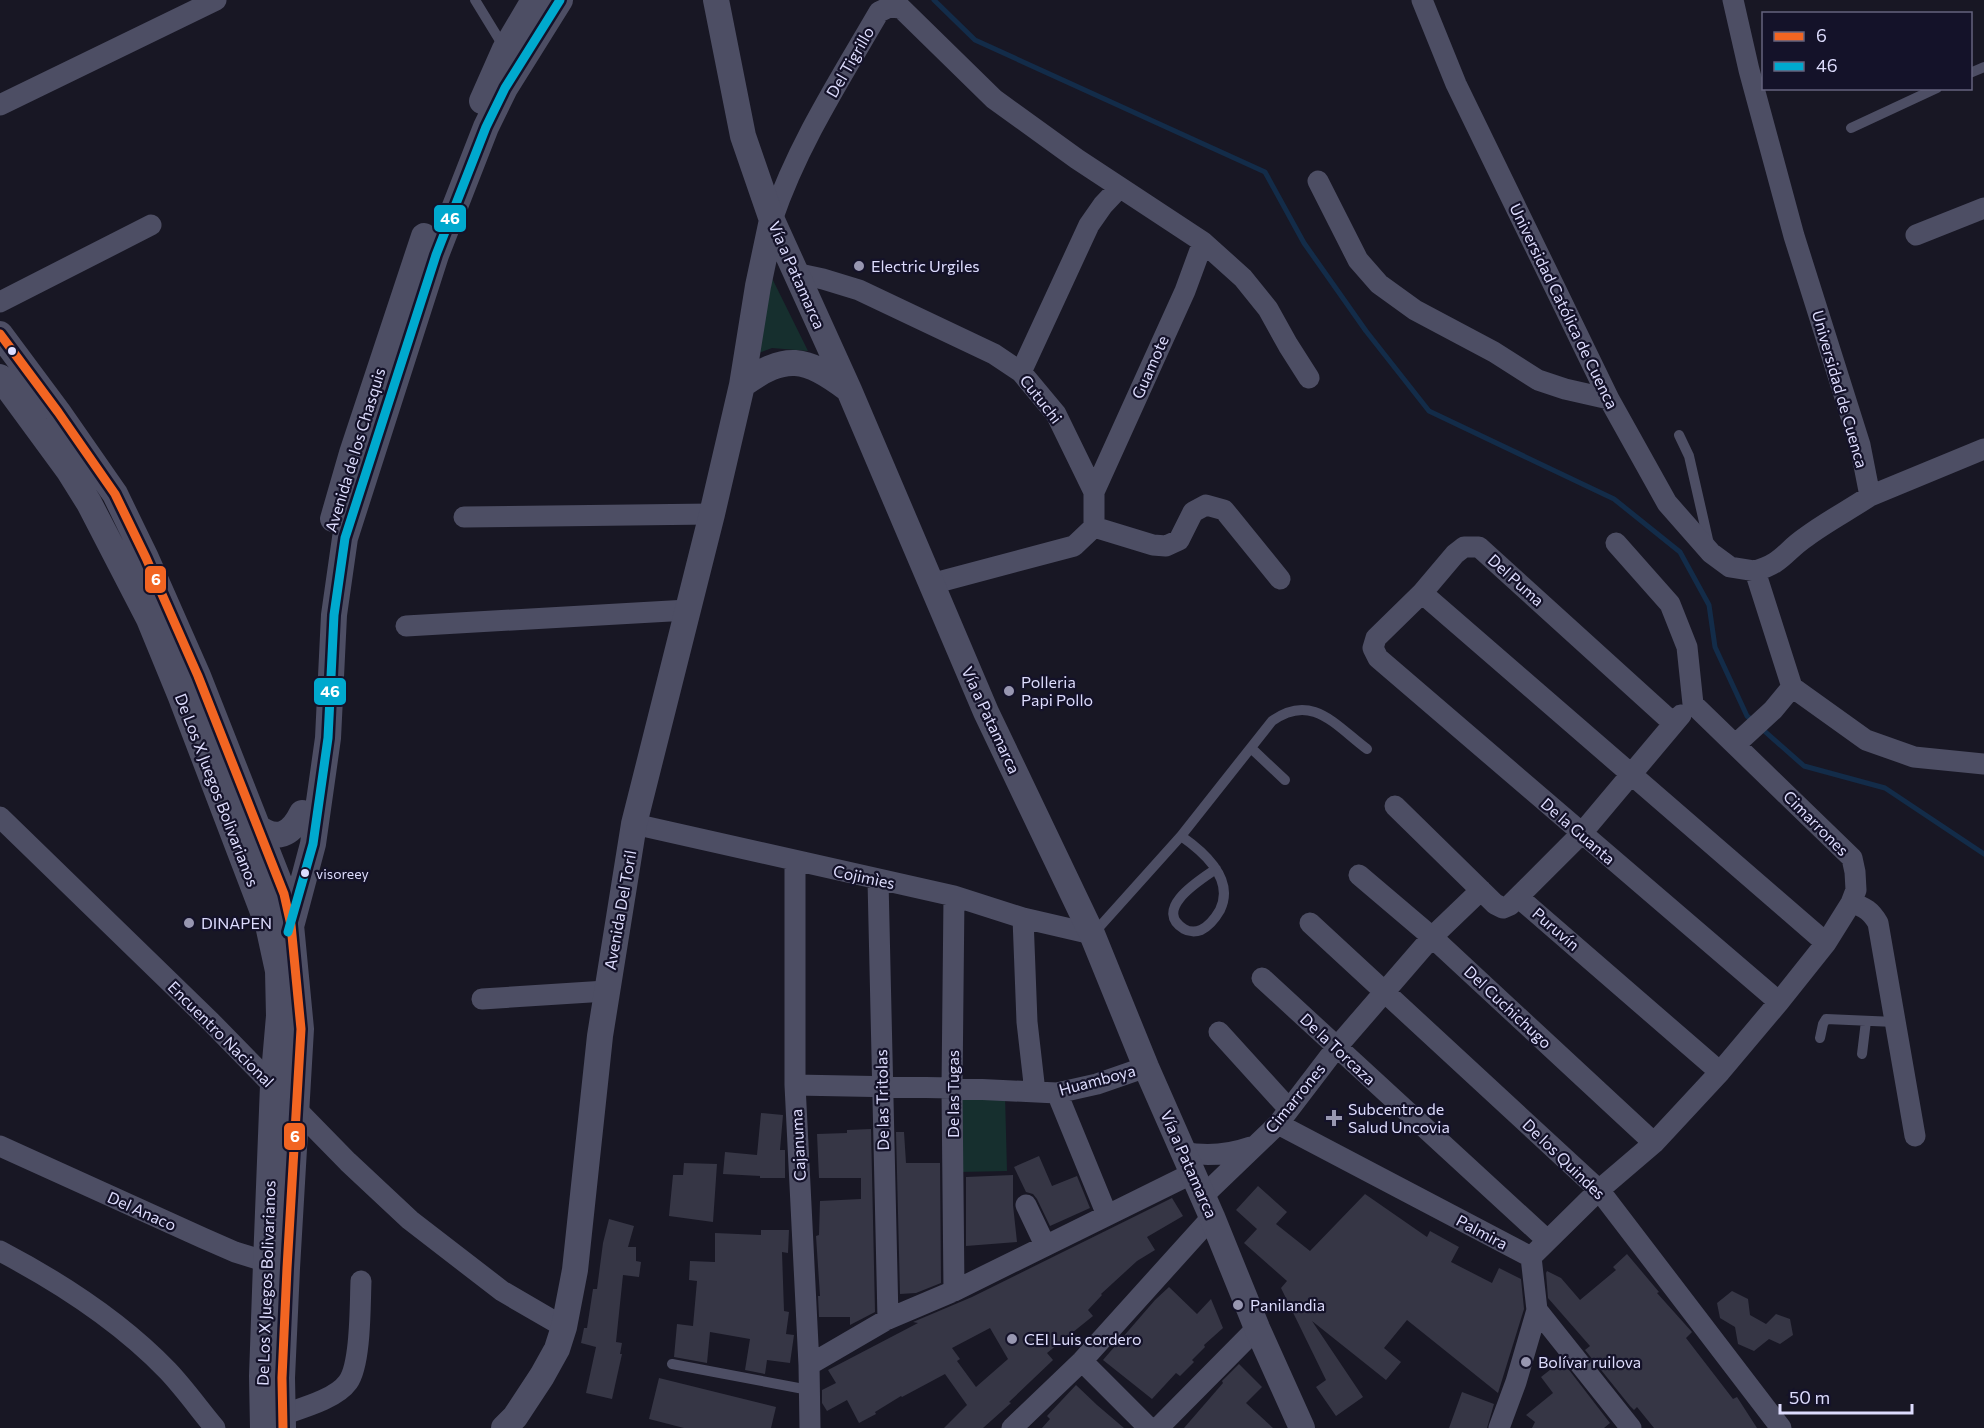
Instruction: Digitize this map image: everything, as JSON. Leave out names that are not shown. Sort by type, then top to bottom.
[{"type":"street","points":[[0,105],[216,0]]},
{"type":"street","name":"Avenida de los Chasquis","points":[[275,959],[279,925],[313,844],[328,738],[334,615],[345,538],[436,255],[486,127],[505,88],[560,0]]},
{"type":"street","name":"Vía a Patamarca","points":[[716,0],[743,136],[772,220],[849,390],[986,712],[1092,934],[1146,1067],[1302,1428]]},
{"type":"street","name":"Universidad Católica de Cuenca","points":[[1422,0],[1456,84],[1609,399],[1667,503],[1711,553],[1730,567],[1755,571]]},
{"type":"street","name":"Universidad de Cuenca","points":[[1733,0],[1749,70],[1794,236],[1860,445],[1870,496]]},
{"type":"street","name":"Avenida de los Chasquis","points":[[284,894],[302,813],[315,735],[319,621],[326,544],[352,453],[420,246],[466,136],[527,6]]},
{"type":"street","name":"Del Tigrillo","points":[[772,220],[783,188],[819,114],[879,12],[889,7],[901,8],[994,99],[1119,188]]},
{"type":"street","points":[[1318,181],[1358,260],[1379,284],[1415,310],[1494,352],[1538,380],[1609,399]]},
{"type":"street","points":[[1021,372],[1089,225],[1102,205],[1119,188],[1203,242],[1243,278],[1268,309],[1309,378]]},
{"type":"street","points":[[1916,235],[1984,208]]},
{"type":"street","name":"Avenida Del Toril","points":[[504,1428],[515,1417],[542,1376],[557,1349],[564,1327],[575,1270],[606,991],[634,824],[742,385],[758,286],[772,220]]},
{"type":"street","points":[[0,302],[151,225]]},
{"type":"street","name":"Guamote","points":[[1094,492],[1185,291],[1203,242]]},
{"type":"street","name":"Cutuchi","points":[[795,273],[859,290],[994,354],[1021,372],[1056,414],[1094,492],[1094,527]]},
{"type":"street","name":"De Los X Juegos Bolivarianos","points":[[0,334],[115,494],[146,558],[198,676],[284,894],[279,925]]},
{"type":"street","points":[[742,385],[769,367],[789,363],[805,364],[824,371],[849,390]]},
{"type":"street","name":"De Los X Juegos Bolivarianos","points":[[0,377],[69,471],[89,503],[149,619],[279,925],[301,1029],[295,1109],[262,1376],[276,1424]]},
{"type":"street","points":[[1984,449],[1870,496],[1807,536],[1772,566],[1755,571],[1786,695],[1866,740],[1914,757],[1984,764]]},
{"type":"street","points":[[931,584],[1074,546],[1094,527],[1153,545],[1166,546],[1179,540],[1193,512],[1206,505],[1224,510],[1280,579]]},
{"type":"street","points":[[464,517],[712,514]]},
{"type":"street","points":[[1518,897],[1581,834],[1673,723],[1692,704],[1687,647],[1670,604],[1616,543]]},
{"type":"street","name":"Del Puma","points":[[1377,658],[1373,648],[1376,638],[1464,547],[1479,547],[1673,723]]},
{"type":"street","points":[[1422,593],[1826,943]]},
{"type":"street","points":[[406,626],[688,610]]},
{"type":"street","name":"De la Guanta","points":[[1377,658],[1779,1002]]},
{"type":"street","points":[[1743,738],[1786,695]]},
{"type":"street","name":"Cimarrones","points":[[1531,1257],[1599,1190],[1654,1143],[1720,1072],[1826,943],[1851,903],[1856,890],[1852,858],[1743,738],[1692,704]]},
{"type":"street","name":"Puruvín","points":[[1395,806],[1495,904],[1503,908],[1518,897],[1720,1072]]},
{"type":"street","points":[[256,826],[267,834],[278,835],[290,831],[297,824],[302,813]]},
{"type":"street","name":"Encuentro Nacional","points":[[0,817],[10,836],[273,1085],[348,1162],[410,1220],[502,1291],[564,1327]]},
{"type":"street","name":"Cojimìes","points":[[634,824],[954,896],[1023,918],[1092,934]]},
{"type":"street","name":"Cajanuma","points":[[795,862],[795,1085],[810,1428]]},
{"type":"street","name":"Del Cuchichugo","points":[[1359,875],[1432,937],[1654,1143]]},
{"type":"street","name":"De las Tritolas","points":[[878,880],[888,1319]]},
{"type":"street","name":"Cimarrones","points":[[1012,1428],[1082,1361],[1208,1207],[1254,1145],[1284,1116],[1336,1048],[1432,937],[1481,890]]},
{"type":"street","name":"De las Tugas","points":[[954,896],[952,1088],[954,1291]]},
{"type":"street","points":[[1851,903],[1863,906],[1872,912],[1878,923],[1915,1136]]},
{"type":"street","points":[[1023,918],[1027,1022],[1035,1092]]},
{"type":"street","name":"De los Quindes","points":[[1310,923],[1599,1190],[1781,1428]]},
{"type":"street","name":"De Los X Juegos Bolivarianos","points":[[275,959],[278,971],[279,1016],[273,1085],[276,1265]]},
{"type":"street","name":"De la Torcaza","points":[[1262,978],[1547,1240]]},
{"type":"street","points":[[482,999],[606,991]]},
{"type":"street","name":"Palmira","points":[[1219,1032],[1284,1116],[1531,1257]]},
{"type":"street","name":"Huamboya","points":[[795,1085],[1057,1093],[1097,1084],[1146,1067]]},
{"type":"street","points":[[1057,1093],[1107,1215]]},
{"type":"street","name":"Cimarrones","points":[[1188,1163],[1201,1155],[1233,1153],[1254,1145]]},
{"type":"street","name":"Del Anaco","points":[[0,1146],[194,1234],[276,1265]]},
{"type":"street","points":[[809,1365],[888,1319],[954,1291],[1107,1215],[1188,1163]]},
{"type":"street","points":[[1026,1205],[1045,1245]]},
{"type":"street","points":[[0,1251],[79,1297],[131,1336],[169,1372],[215,1428]]},
{"type":"street","points":[[1499,1428],[1516,1382],[1537,1310],[1531,1257]]},
{"type":"street","points":[[276,1424],[324,1400],[348,1382],[357,1354],[361,1281]]},
{"type":"street","points":[[1537,1310],[1631,1428]]},
{"type":"street","points":[[1158,1428],[1257,1328]]},
{"type":"street","points":[[1082,1361],[1149,1428]]},
{"type":"lane","points":[[475,0],[505,49]]},
{"type":"lane","points":[[1851,128],[1933,90]]},
{"type":"lane","points":[[1679,435],[1689,456],[1711,553]]},
{"type":"lane","points":[[1092,934],[1181,836],[1272,721],[1282,714],[1296,709],[1318,712],[1367,749]]},
{"type":"lane","points":[[1251,748],[1285,780]]},
{"type":"lane","points":[[1181,836],[1196,847],[1215,869],[1226,893],[1216,917],[1201,930],[1189,932],[1180,927],[1174,919],[1174,907],[1191,885],[1215,869]]},
{"type":"lane","points":[[1820,1038],[1826,1019],[1895,1022]]},
{"type":"lane","points":[[1862,1054],[1866,1021]]},
{"type":"lane","points":[[672,1364],[809,1390]]},
{"type":"green space","points":[[765,264],[808,351],[772,348],[751,356]]},
{"type":"green space","points":[[1005,1095],[1007,1171],[959,1172],[957,1096]]},
{"type":"building","points":[[761,1113],[783,1115],[780,1150],[785,1150],[785,1178],[723,1174],[725,1152],[757,1155]]},
{"type":"building","points":[[871,1129],[875,1312],[850,1325],[850,1317],[819,1317],[816,1236],[819,1235],[820,1201],[861,1199],[861,1178],[819,1178],[817,1134]]},
{"type":"building","points":[[896,1132],[904,1132],[906,1163],[940,1163],[941,1283],[916,1293],[900,1294]]},
{"type":"building","points":[[1039,1156],[1052,1186],[1077,1176],[1090,1208],[1050,1226],[1037,1199],[1033,1194],[1026,1192],[1014,1167]]},
{"type":"building","points":[[684,1163],[717,1164],[713,1222],[669,1216],[673,1175],[683,1175]]},
{"type":"building","points":[[1013,1175],[1017,1242],[966,1246],[966,1177]]},
{"type":"building","points":[[1258,1186],[1287,1212],[1276,1224],[1310,1251],[1365,1194],[1427,1237],[1430,1231],[1459,1247],[1451,1262],[1492,1283],[1499,1268],[1521,1279],[1524,1309],[1498,1393],[1407,1320],[1384,1348],[1401,1362],[1386,1380],[1312,1321],[1363,1397],[1336,1416],[1316,1387],[1326,1380],[1281,1288],[1287,1281],[1244,1243],[1257,1229],[1236,1210]]},
{"type":"building","points":[[1172,1198],[1183,1216],[1147,1237],[1155,1250],[1137,1261],[1101,1294],[1088,1310],[1093,1316],[1047,1353],[1053,1360],[983,1428],[944,1428],[967,1405],[945,1374],[901,1396],[859,1423],[847,1400],[827,1411],[822,1403],[822,1390],[836,1383],[828,1370],[918,1323],[913,1322],[972,1297]],"holes":[[[990,1328],[1008,1359],[976,1387],[957,1361],[960,1359],[952,1348]]]},
{"type":"building","points":[[609,1219],[634,1226],[628,1247],[636,1247],[636,1261],[641,1262],[639,1277],[623,1275],[616,1342],[622,1343],[620,1354],[622,1354],[612,1399],[586,1393],[596,1347],[581,1343],[584,1328],[587,1328],[593,1289],[597,1289],[603,1243]]},
{"type":"building","points":[[761,1230],[789,1230],[788,1253],[782,1252],[784,1311],[789,1312],[786,1334],[794,1335],[790,1363],[767,1360],[765,1374],[745,1370],[750,1339],[710,1332],[707,1363],[674,1357],[677,1324],[693,1326],[697,1281],[689,1280],[690,1261],[715,1262],[715,1233],[761,1235]]},
{"type":"building","points":[[1627,1254],[1659,1292],[1657,1293],[1692,1332],[1686,1338],[1733,1399],[1737,1397],[1757,1428],[1654,1428],[1637,1407],[1634,1410],[1630,1406],[1585,1350],[1590,1346],[1548,1298],[1546,1273],[1547,1271],[1561,1278],[1580,1300],[1616,1270],[1613,1267]]},
{"type":"building","points":[[1169,1287],[1197,1314],[1211,1299],[1223,1328],[1204,1345],[1205,1347],[1192,1360],[1194,1362],[1180,1376],[1176,1373],[1152,1399],[1103,1360]]},
{"type":"building","points":[[1732,1291],[1748,1299],[1750,1315],[1766,1324],[1776,1314],[1790,1319],[1793,1335],[1780,1344],[1769,1339],[1754,1351],[1738,1344],[1735,1327],[1720,1318],[1717,1303]]},
{"type":"building","points":[[1560,1362],[1564,1368],[1566,1366],[1610,1423],[1604,1428],[1532,1428],[1535,1422],[1526,1415],[1553,1393],[1541,1377]]},
{"type":"building","points":[[1239,1364],[1262,1387],[1246,1403],[1273,1428],[1184,1428],[1223,1383],[1222,1381]]},
{"type":"building","points":[[659,1378],[776,1407],[771,1428],[684,1428],[649,1419]]},
{"type":"building","points":[[1076,1385],[1124,1428],[1042,1428],[1050,1419],[1047,1416]]},
{"type":"building","points":[[1462,1392],[1494,1404],[1487,1428],[1449,1428]]},
{"type":"waterway","points":[[934,0],[975,40],[1265,172],[1304,243],[1366,331],[1429,411],[1614,499],[1680,552],[1709,605],[1715,647],[1747,716],[1754,722]]},
{"type":"waterway","points":[[1761,728],[1804,766],[1885,788],[1984,854]]},
{"type":"transit line","name":"46","points":[[288,932],[313,844],[328,738],[334,615],[345,538],[436,255],[486,127],[505,88],[560,0]]},
{"type":"transit line","name":"6","points":[[0,334],[115,494],[198,676],[284,894],[291,925],[301,1029],[282,1378],[283,1428]]},
{"type":"place","name":"Electric Urgiles","points":[[859,266]]},
{"type":"place","name":"Polleria Papi Pollo","points":[[1009,691]]},
{"type":"place","name":"visoreey","points":[[305,873]]},
{"type":"place","name":"DINAPEN","points":[[189,923]]},
{"type":"place","name":"Subcentro de Salud Uncovia","points":[[1334,1118]]},
{"type":"place","name":"Panilandia","points":[[1238,1305]]},
{"type":"place","name":"CEI Luis cordero","points":[[1012,1339]]},
{"type":"place","name":"Bolívar ruilova","points":[[1526,1362]]}]
